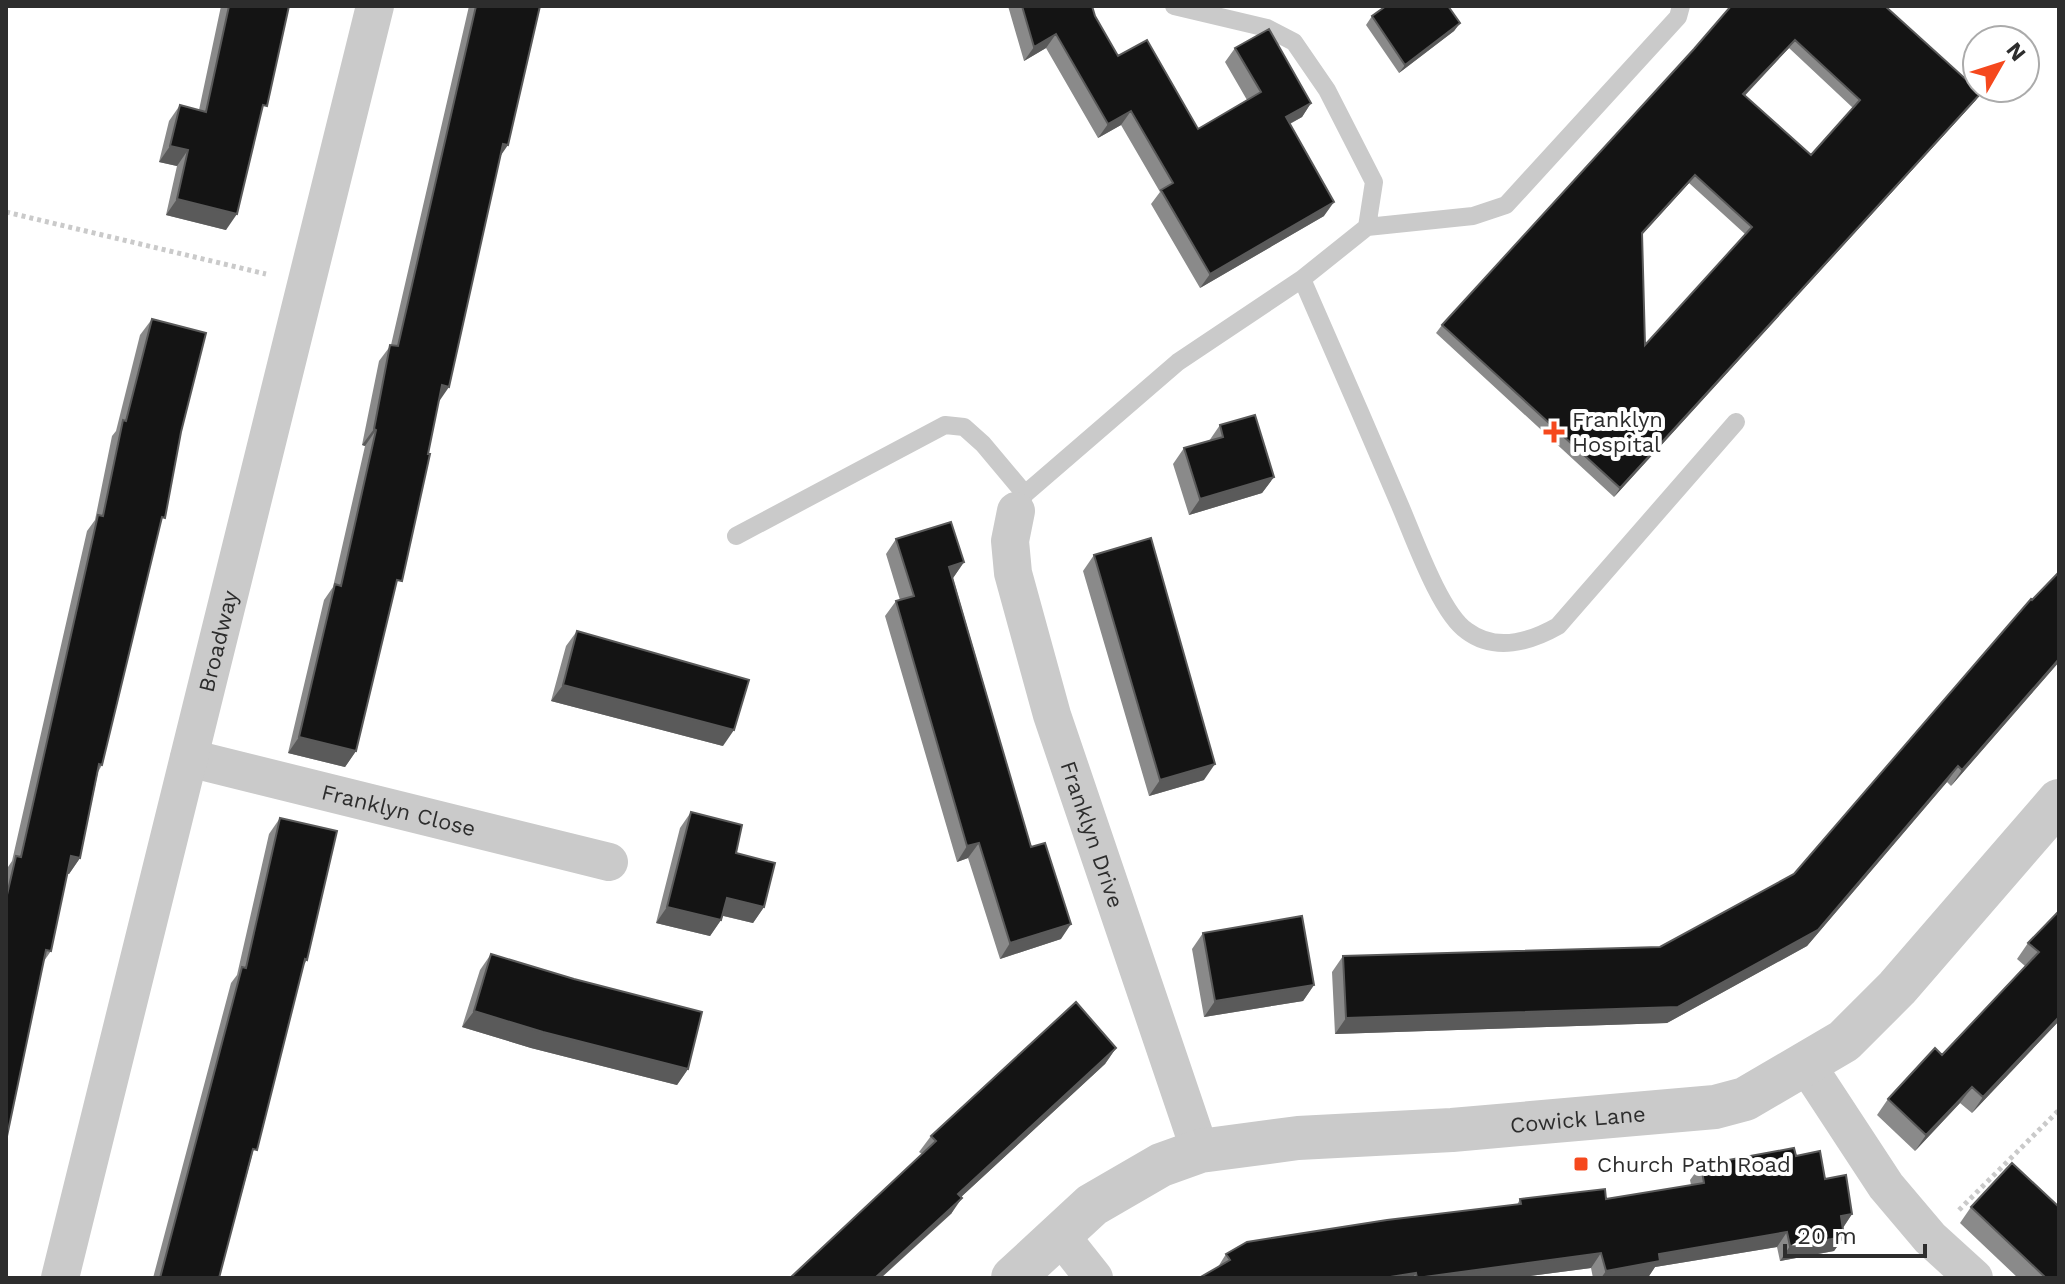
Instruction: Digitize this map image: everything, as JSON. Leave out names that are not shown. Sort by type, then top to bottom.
[{"type":"street","name":"Broadway","points":[[60,1278],[375,6]]},
{"type":"street","name":"Franklyn Drive","points":[[1020,503],[1010,541],[1013,573],[1052,715],[1200,1151]]},
{"type":"street","name":"Franklyn Close","points":[[189,758],[609,862]]},
{"type":"street","name":"Cowick Lane","points":[[1013,1278],[1092,1205],[1161,1165],[1200,1151],[1298,1138],[1452,1130],[1715,1107],[1745,1099],[1844,1041],[1897,988],[2054,816]]},
{"type":"street","points":[[1806,1064],[1886,1186],[1930,1238],[1974,1278]]},
{"type":"street","points":[[1060,1235],[1094,1278]]},
{"type":"lane","points":[[1174,6],[1267,28],[1294,42],[1327,90],[1374,182],[1367,227]]},
{"type":"lane","points":[[736,536],[945,425],[964,427],[983,444],[1020,503],[1178,362],[1302,279],[1367,227],[1473,216],[1506,205],[1678,17],[1681,6]]},
{"type":"lane","points":[[1302,279],[1425,563],[1454,620],[1485,641],[1513,643],[1537,638],[1558,626],[1736,422]]},
{"type":"path","points":[[6,212],[305,283]]},
{"type":"path","points":[[1930,1238],[2059,1110]]},
{"type":"building","points":[[229,6],[289,6],[267,106],[263,105],[237,214],[177,199],[188,150],[170,146],[180,105],[206,112]]},
{"type":"building","points":[[476,6],[540,6],[508,145],[503,144],[449,387],[442,385],[402,581],[397,580],[356,751],[299,737],[335,584],[341,586],[376,430],[390,345],[398,346]]},
{"type":"building","points":[[1022,6],[1092,6],[1118,56],[1147,40],[1198,129],[1261,92],[1235,48],[1269,29],[1311,103],[1286,117],[1334,202],[1210,274],[1161,190],[1173,183],[1131,111],[1108,124],[1056,34],[1034,47]]},
{"type":"building","points":[[1386,6],[1448,6],[1460,23],[1405,65],[1372,16]]},
{"type":"building","points":[[1731,6],[1885,6],[1961,75],[1961,104],[1971,104],[1620,488],[1442,325]],"holes":[[[1795,40],[1860,100],[1811,155],[1743,94]],[[1695,175],[1752,227],[1645,345],[1642,233]]]},
{"type":"building","points":[[152,319],[206,333],[181,432],[165,518],[162,517],[102,765],[99,764],[80,858],[71,856],[51,951],[46,950],[6,1141],[6,899],[16,856],[21,857],[98,515],[103,516],[123,420],[126,421]]},
{"type":"building","points":[[1255,415],[1274,477],[1200,499],[1184,448],[1223,437],[1220,425]]},
{"type":"building","points":[[951,522],[964,562],[949,567],[1031,847],[1045,843],[1071,924],[1010,943],[979,843],[967,846],[896,601],[914,596],[896,539]]},
{"type":"building","points":[[1151,538],[1215,764],[1160,780],[1094,555]]},
{"type":"building","points":[[2059,572],[2059,659],[1962,770],[1958,766],[1818,930],[1678,1007],[1346,1018],[1343,956],[1660,947],[1794,874],[2031,599]]},
{"type":"building","points":[[577,631],[749,680],[734,730],[563,685]]},
{"type":"building","points":[[691,812],[742,825],[736,853],[775,863],[764,907],[727,898],[721,920],[667,907]]},
{"type":"building","points":[[280,818],[337,831],[307,960],[257,1150],[253,1149],[219,1278],[160,1278],[242,967],[246,968]]},
{"type":"building","points":[[2059,911],[2059,1017],[1983,1097],[1972,1087],[1926,1135],[1888,1099],[1935,1048],[1942,1055],[2039,952],[2028,943]]},
{"type":"building","points":[[1302,916],[1314,985],[1215,1001],[1203,933]]},
{"type":"building","points":[[491,954],[702,1012],[688,1069],[474,1011]]},
{"type":"building","points":[[1076,1002],[1116,1048],[958,1194],[962,1198],[875,1278],[790,1278],[936,1141],[931,1136]]},
{"type":"building","points":[[1794,1148],[1796,1156],[1820,1151],[1825,1179],[1846,1175],[1852,1214],[1841,1216],[1844,1237],[1790,1246],[1787,1232],[1659,1254],[1660,1261],[1606,1271],[1601,1253],[1417,1278],[1416,1273],[1384,1278],[1199,1278],[1230,1260],[1226,1254],[1247,1242],[1387,1220],[1521,1204],[1520,1199],[1605,1189],[1606,1199],[1704,1183],[1701,1165]]},
{"type":"building","points":[[2012,1163],[2059,1207],[2059,1278],[2046,1278],[1971,1207]]},
{"type":"place","name":"Franklyn Hospital","points":[[1554,432]]},
{"type":"place","name":"Church Path Road","points":[[1581,1164]]}]
